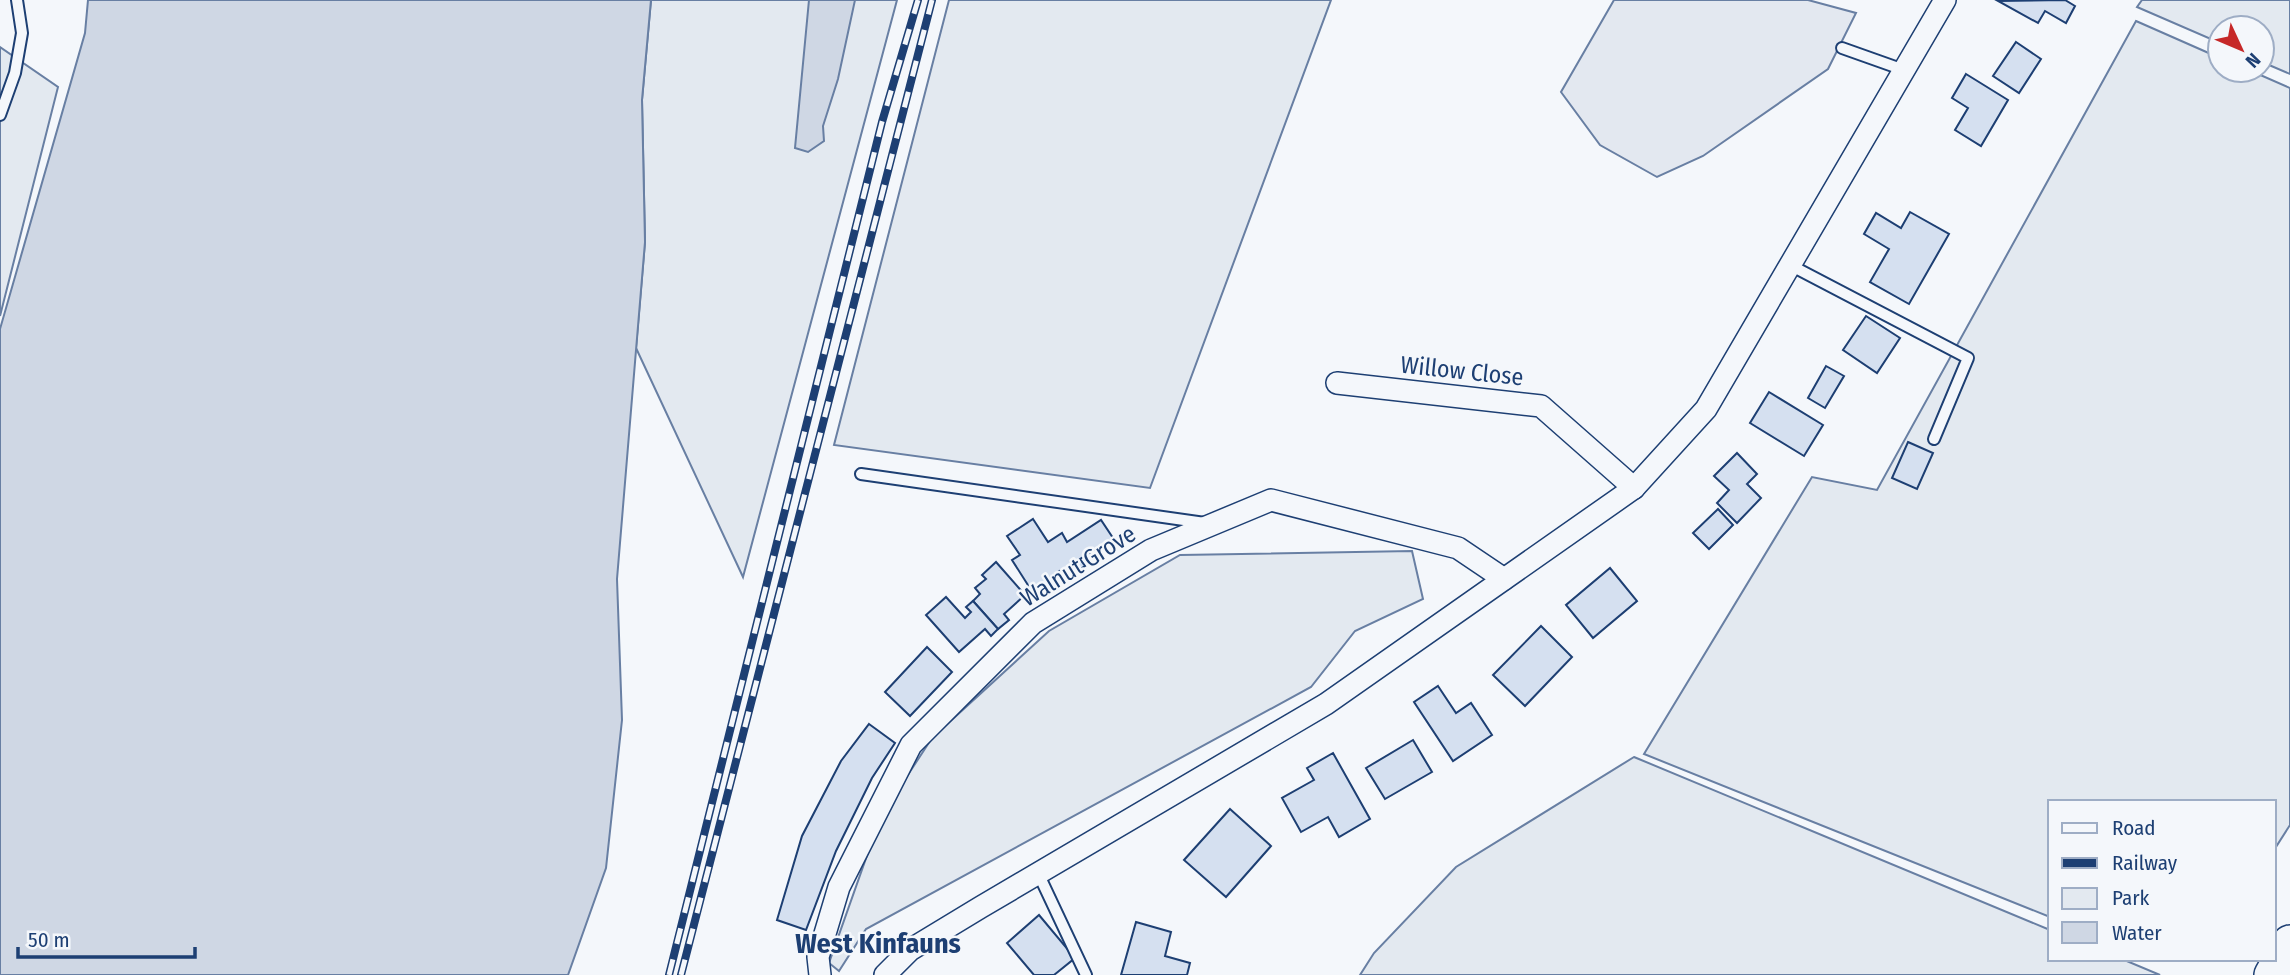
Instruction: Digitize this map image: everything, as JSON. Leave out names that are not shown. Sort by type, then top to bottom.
[{"type":"highway","points":[[2272,975],[2290,943]]},
{"type":"street","points":[[885,975],[910,950],[1326,704],[1634,488],[1706,409],[1945,0]]},
{"type":"street","name":"Willow Close","points":[[1337,383],[1541,406],[1634,488]]},
{"type":"street","name":"Walnut Grove","points":[[820,975],[818,957],[839,887],[911,745],[1033,623],[1151,550],[1270,500],[1458,548],[1504,579]]},
{"type":"lane","points":[[0,115],[15,73],[22,33],[17,0]]},
{"type":"lane","points":[[1842,48],[1904,70]]},
{"type":"lane","points":[[1790,265],[1968,358],[1934,439]]},
{"type":"lane","points":[[861,474],[1213,524]]},
{"type":"lane","points":[[1038,873],[1086,975]]},
{"type":"green space","points":[[651,0],[897,0],[743,577],[636,348],[645,242],[642,100]]},
{"type":"green space","points":[[949,0],[1331,0],[1150,488],[834,445]]},
{"type":"green space","points":[[2142,0],[2290,0],[2290,74],[2276,68],[2276,14],[2206,14],[2206,37],[2137,7]]},
{"type":"green space","points":[[2136,21],[2206,52],[2206,84],[2276,84],[2276,82],[2290,88],[2290,825],[2276,847],[2276,800],[2048,800],[2048,916],[1644,754],[1812,477],[1877,490]]},
{"type":"green space","points":[[0,47],[58,87],[0,316]]},
{"type":"green space","points":[[1412,551],[1423,599],[1355,631],[1311,687],[866,929],[839,971],[829,963],[881,816],[932,738],[1049,631],[1180,555]]},
{"type":"green space","points":[[1634,757],[2048,929],[2048,961],[2127,961],[2160,975],[1360,975],[1374,953],[1456,867]]},
{"type":"shaded area","points":[[1614,0],[1808,0],[1856,13],[1828,69],[1703,156],[1657,177],[1600,145],[1561,92]]},
{"type":"water","points":[[88,0],[651,0],[642,100],[645,242],[617,579],[622,720],[606,868],[568,975],[0,975],[0,329],[85,33]]},
{"type":"water","points":[[809,0],[855,0],[838,79],[823,126],[824,141],[808,152],[795,148]]},
{"type":"building","points":[[2065,0],[2075,6],[2066,23],[2045,11],[2038,23],[1998,1]]},
{"type":"building","points":[[2016,42],[2041,59],[2019,93],[1993,76]]},
{"type":"building","points":[[1966,74],[2008,100],[1981,146],[1955,130],[1968,108],[1952,98]]},
{"type":"building","points":[[1910,212],[1949,234],[1909,304],[1870,282],[1889,249],[1864,234],[1876,213],[1901,228]]},
{"type":"building","points":[[1866,316],[1900,338],[1877,373],[1843,350]]},
{"type":"building","points":[[1826,366],[1844,376],[1825,408],[1808,398]]},
{"type":"building","points":[[1769,392],[1823,425],[1804,456],[1750,423]]},
{"type":"building","points":[[1908,442],[1933,453],[1917,489],[1892,478]]},
{"type":"building","points":[[1737,453],[1757,474],[1747,484],[1761,498],[1737,523],[1717,503],[1729,490],[1714,476]]},
{"type":"building","points":[[1718,509],[1733,525],[1709,549],[1693,533]]},
{"type":"building","points":[[1033,519],[1048,542],[1062,533],[1067,542],[1101,520],[1113,538],[1080,559],[1085,566],[1066,578],[1061,570],[1048,578],[1052,585],[1035,596],[1012,560],[1020,555],[1007,536]]},
{"type":"building","points":[[996,562],[1025,595],[1004,614],[1009,620],[998,629],[973,601],[980,594],[975,588],[986,579],[982,575]]},
{"type":"building","points":[[1610,568],[1637,601],[1593,638],[1566,605]]},
{"type":"building","points":[[946,597],[965,618],[971,612],[966,607],[973,601],[998,629],[991,636],[985,629],[959,652],[926,615]]},
{"type":"building","points":[[1541,626],[1572,657],[1525,706],[1493,675]]},
{"type":"building","points":[[927,647],[952,672],[910,716],[885,692]]},
{"type":"building","points":[[1438,686],[1456,713],[1471,703],[1492,735],[1453,761],[1414,702]]},
{"type":"building","points":[[869,724],[895,743],[872,778],[836,851],[806,930],[777,920],[802,836],[841,761]]},
{"type":"building","points":[[1413,740],[1432,772],[1385,799],[1366,768]]},
{"type":"building","points":[[1333,753],[1370,819],[1339,837],[1328,817],[1301,832],[1282,798],[1314,780],[1307,768]]},
{"type":"building","points":[[1230,809],[1271,846],[1226,897],[1184,860]]},
{"type":"building","points":[[1039,915],[1075,958],[1054,975],[1034,975],[1007,943]]},
{"type":"building","points":[[1136,922],[1171,932],[1165,956],[1190,963],[1187,975],[1121,975]]},
{"type":"railway","points":[[669,975],[882,122],[918,0]]},
{"type":"railway","points":[[681,975],[932,0]]},
{"type":"district","name":"West Kinfauns","points":[[878,943]]}]
